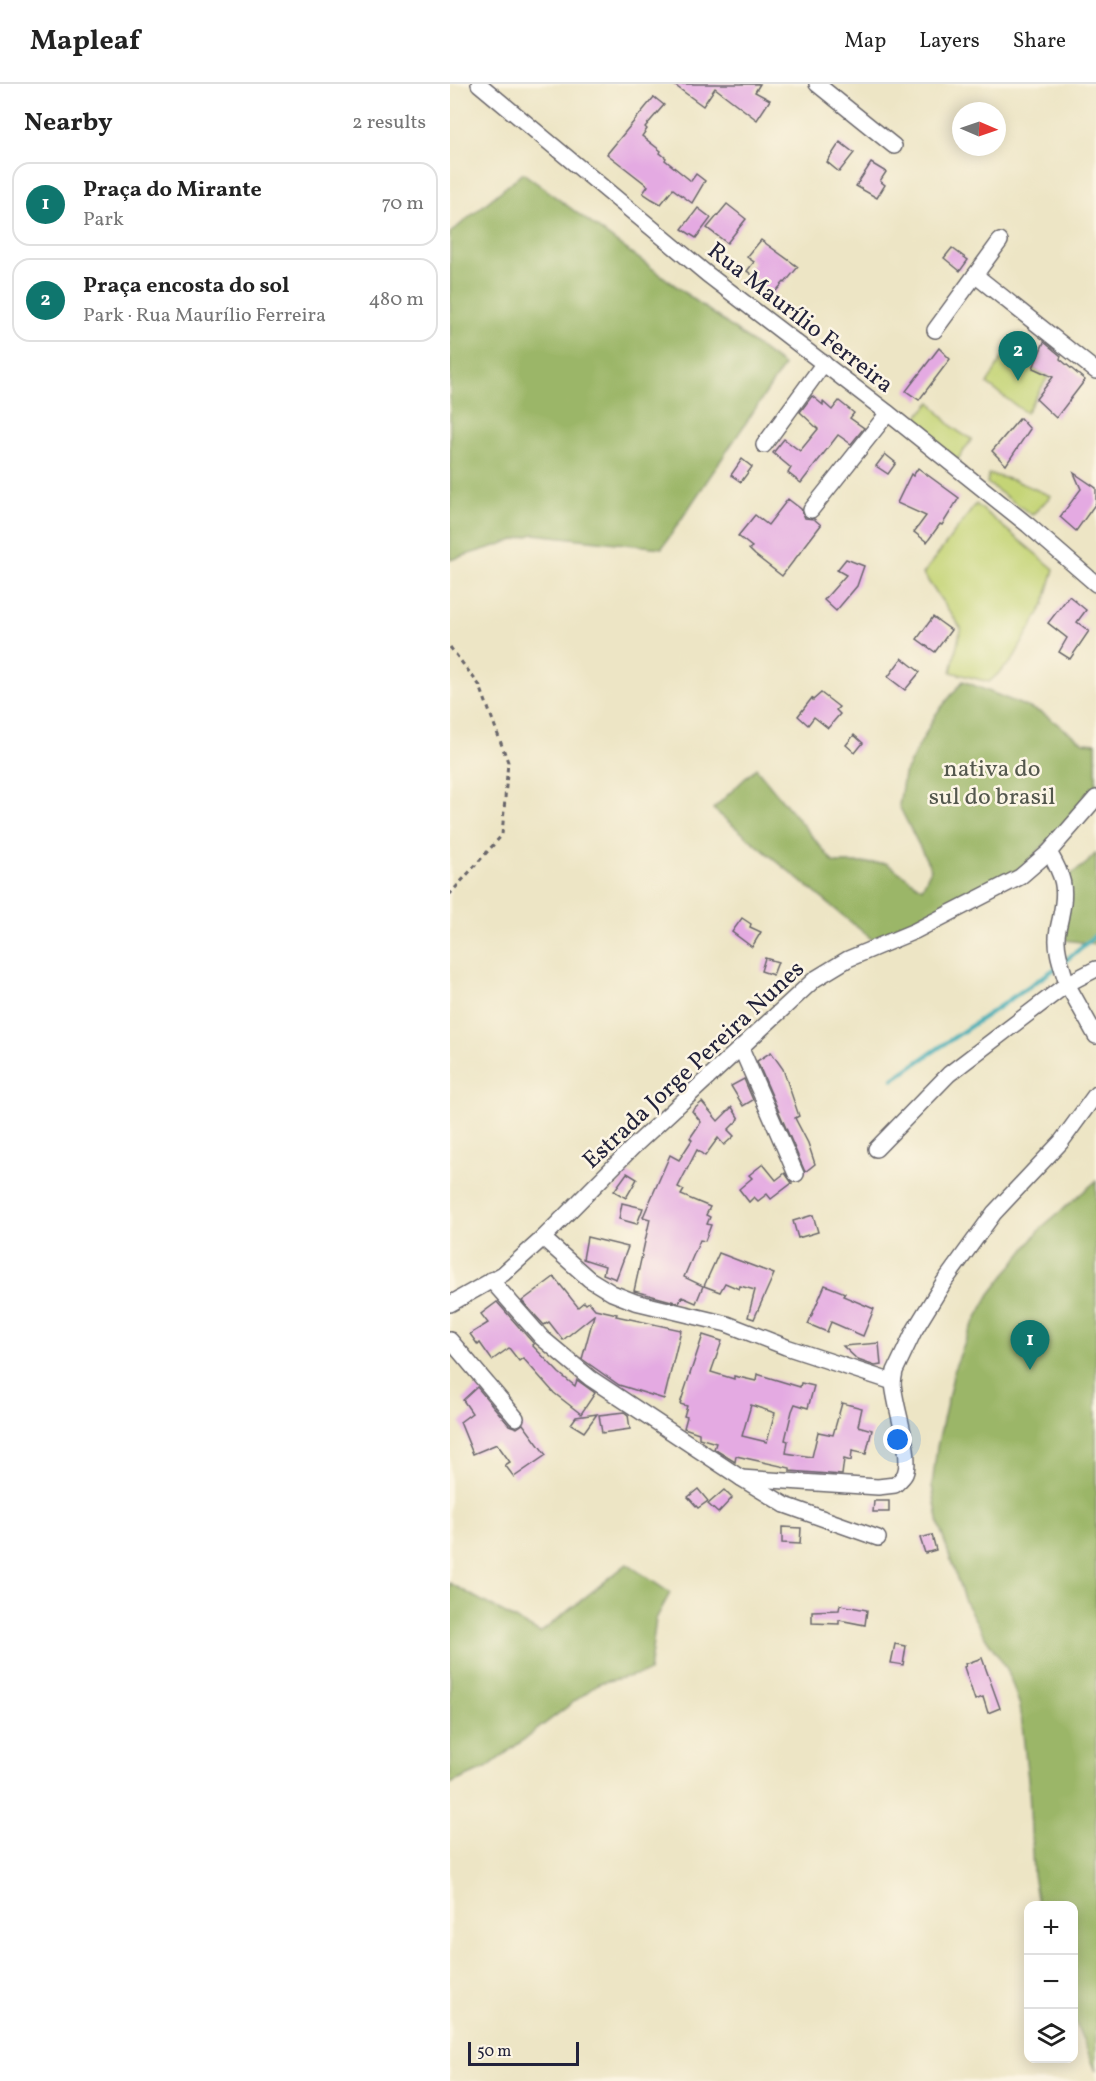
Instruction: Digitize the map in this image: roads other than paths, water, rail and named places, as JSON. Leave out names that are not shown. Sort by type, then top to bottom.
[{"type":"street","name":"Rua Maurílio Ferreira","points":[[479,84],[707,274],[888,413],[1028,525],[1096,584]]},
{"type":"street","points":[[817,84],[894,146]]},
{"type":"street","points":[[935,330],[1000,241]]},
{"type":"street","points":[[975,276],[1096,371]]},
{"type":"street","points":[[764,445],[824,363]]},
{"type":"street","points":[[811,510],[888,413]]},
{"type":"street","name":"Estrada Jorge Pereira Nunes","points":[[450,1304],[503,1274],[543,1239],[632,1148],[815,979],[848,959],[915,931],[1020,877],[1049,852],[1096,798]]},
{"type":"street","points":[[1049,852],[1060,870],[1064,883],[1065,898],[1057,938],[1059,955],[1067,984],[1096,1036]]},
{"type":"street","points":[[876,1149],[949,1074],[1067,984],[1096,969]]},
{"type":"street","points":[[741,1048],[796,1174]]},
{"type":"street","points":[[741,1478],[878,1487],[895,1485],[905,1474],[907,1457],[894,1398],[893,1382],[895,1371],[914,1331],[944,1282],[994,1213],[1061,1142],[1096,1094]]},
{"type":"street","points":[[543,1239],[589,1279],[612,1293],[635,1302],[727,1324],[786,1347],[893,1382]]},
{"type":"street","points":[[491,1280],[542,1338],[590,1378],[741,1478],[785,1504],[878,1538]]},
{"type":"street","points":[[450,1340],[516,1418]]},
{"type":"waterway","points":[[893,1079],[1059,966],[1096,935]]},
{"type":"place","name":"Praça encosta do sol","points":[[1018,381]]},
{"type":"place","name":"Praça do Mirante","points":[[1030,1370]]},
{"type":"park label","name":"nativa do sul do brasil","points":[[992,782]]}]
